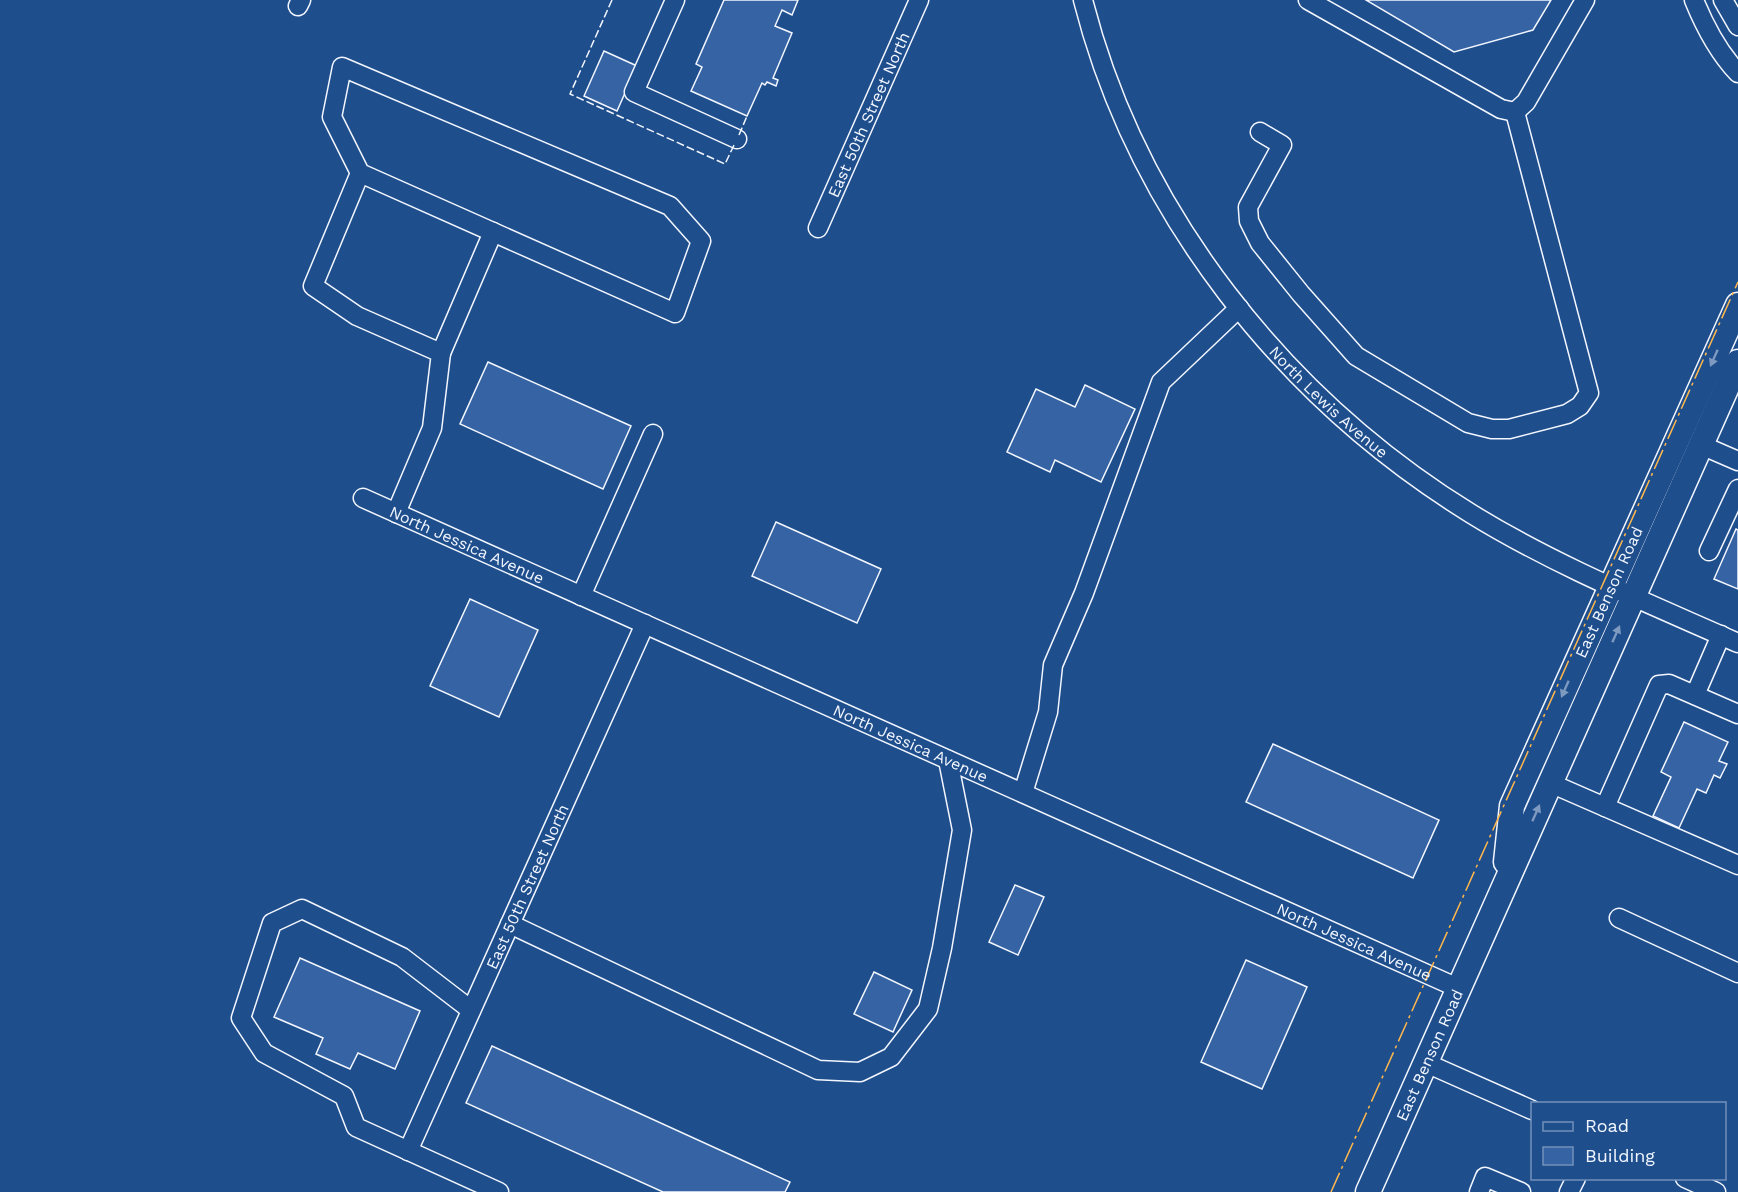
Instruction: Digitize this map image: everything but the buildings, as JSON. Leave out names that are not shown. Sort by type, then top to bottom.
[{"type":"main road","name":"East Benson Road","points":[[1368,1192],[1550,783],[1622,591],[1738,305]]},
{"type":"main road","name":"East Benson Road","points":[[1504,885],[1512,807],[1622,591],[1701,445],[1738,362]]},
{"type":"street","points":[[675,0],[634,92],[737,139]]},
{"type":"street","name":"East 50th Street North","points":[[818,228],[918,0]]},
{"type":"street","name":"North Lewis Avenue","points":[[1083,0],[1109,83],[1137,146],[1179,223],[1239,308],[1283,361],[1317,396],[1403,467],[1460,507],[1497,529],[1561,563],[1738,643]]},
{"type":"street","points":[[1308,0],[1501,109],[1515,112]]},
{"type":"street","points":[[1515,112],[1526,102],[1586,0]]},
{"type":"street","points":[[1694,0],[1706,27],[1727,61],[1738,73]]},
{"type":"street","points":[[1723,0],[1738,26]]},
{"type":"street","points":[[342,67],[670,206],[701,241],[675,313],[360,173],[333,117],[342,67]]},
{"type":"street","points":[[1260,132],[1282,145],[1248,207],[1249,221],[1260,243],[1301,294],[1356,356],[1468,423],[1492,429],[1509,429],[1567,414],[1580,406],[1589,393],[1515,112]]},
{"type":"street","points":[[360,173],[313,286],[357,315],[441,352]]},
{"type":"street","points":[[396,513],[432,428],[441,352],[493,232]]},
{"type":"street","points":[[1023,793],[1048,712],[1053,665],[1084,593],[1161,382],[1239,308]]},
{"type":"street","points":[[581,596],[653,434]]},
{"type":"street","points":[[1701,445],[1738,460]]},
{"type":"street","points":[[1709,551],[1738,489]]},
{"type":"street","name":"North Jessica Avenue","points":[[363,498],[1458,988]]},
{"type":"street","name":"East 50th Street North","points":[[408,1151],[645,624]]},
{"type":"street","points":[[1695,695],[1721,635]]},
{"type":"street","points":[[1605,807],[1659,685],[1669,684],[1738,714]]},
{"type":"street","points":[[510,924],[818,1070],[860,1072],[891,1057],[928,1009],[942,948],[962,830],[948,760]]},
{"type":"street","points":[[1550,783],[1738,865]]},
{"type":"street","points":[[471,1010],[402,957],[302,909],[272,923],[241,1018],[264,1053],[344,1096],[356,1127],[499,1192]]},
{"type":"street","points":[[1619,918],[1738,973]]},
{"type":"street","points":[[1426,1063],[1531,1109]]},
{"type":"street","points":[[1479,1192],[1485,1177],[1521,1192]]},
{"type":"street","points":[[1687,1180],[1716,1192]]},
{"type":"fence","points":[[612,0],[570,94],[725,164],[735,143]]},
{"type":"fence","points":[[739,135],[747,116]]},
{"type":"power","points":[[1331,1192],[1738,282]]}]
